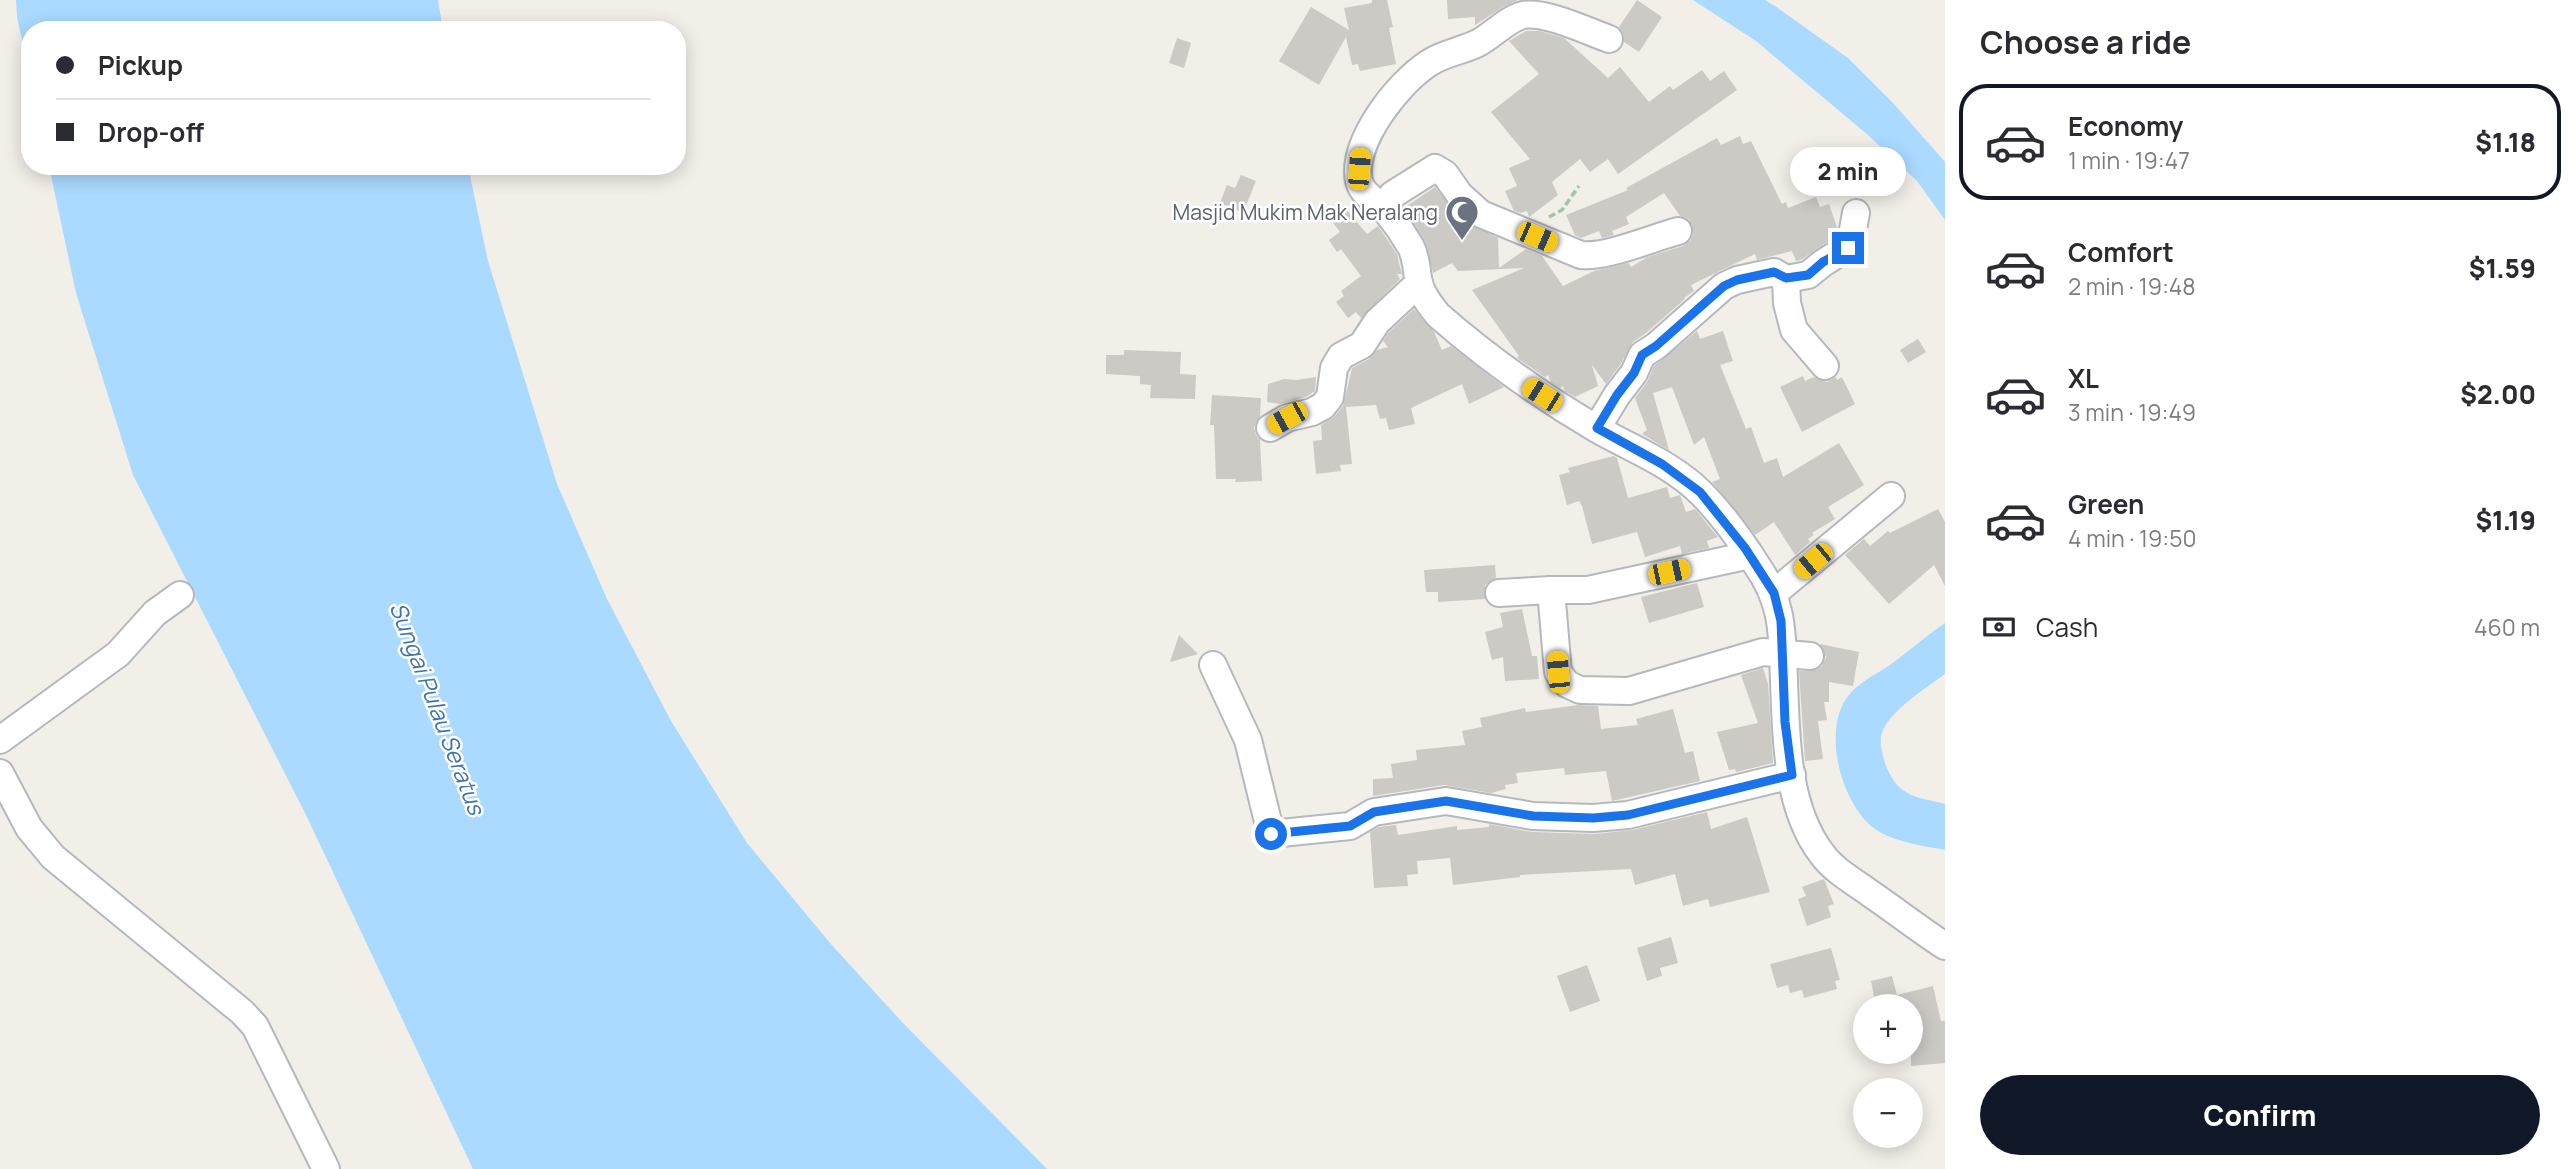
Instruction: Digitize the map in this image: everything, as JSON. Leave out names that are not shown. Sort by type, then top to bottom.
[{"type":"street","points":[[1609,39],[1552,19],[1525,15],[1514,18],[1476,44],[1431,61],[1393,97],[1375,123],[1360,152],[1359,180],[1362,188],[1385,210],[1411,248],[1419,269],[1419,283],[1428,302],[1453,328],[1524,383],[1662,464],[1700,492],[1750,555],[1774,593],[1781,621],[1785,722],[1792,775],[1801,814],[1823,855],[1840,871],[1945,946]]},
{"type":"street","points":[[1385,210],[1392,195],[1435,168],[1445,174],[1474,209],[1571,252],[1590,256],[1678,231]]},
{"type":"street","points":[[1597,428],[1634,373],[1642,355],[1656,346],[1713,294],[1737,280],[1759,274],[1774,272],[1786,278],[1808,275],[1823,262],[1850,246],[1856,213]]},
{"type":"street","points":[[1786,278],[1787,303],[1794,330],[1825,366]]},
{"type":"street","points":[[1270,428],[1287,418],[1324,407],[1330,397],[1334,368],[1341,356],[1362,345],[1377,322],[1419,283]]},
{"type":"street","points":[[1774,593],[1891,496]]},
{"type":"street","points":[[1499,593],[1588,590],[1750,555]]},
{"type":"street","points":[[1552,590],[1558,672],[1567,684],[1580,690],[1629,691],[1763,652],[1810,656]]},
{"type":"street","points":[[0,740],[118,654],[155,613],[180,595]]},
{"type":"street","points":[[1213,665],[1248,740],[1271,834],[1350,826],[1374,812],[1446,801],[1533,816],[1628,815],[1792,775]]},
{"type":"street","points":[[0,773],[29,828],[53,857],[242,1012],[255,1026],[326,1169]]},
{"type":"path","points":[[1515,228],[1532,227],[1562,210],[1579,186]]},
{"type":"water","points":[[16,0],[438,0],[442,21],[21,21],[21,35]]},
{"type":"water","points":[[1693,0],[1765,0],[1848,58],[1894,104],[1945,162],[1945,220],[1917,181],[1868,135],[1756,41]]},
{"type":"water","name":"Sungai Pulau Seratus","points":[[51,175],[470,175],[488,261],[557,484],[607,599],[671,721],[747,843],[830,943],[901,1021],[1047,1169],[473,1169],[306,815],[133,475],[76,293]]},
{"type":"water","points":[[1945,623],[1945,674],[1892,716],[1881,739],[1884,760],[1900,788],[1914,796],[1945,804],[1945,850],[1896,839],[1870,825],[1860,814],[1845,785],[1836,752],[1836,736],[1837,720],[1851,692]]},
{"type":"building","points":[[1372,0],[1387,0],[1393,27],[1389,28],[1396,64],[1360,71],[1358,64],[1352,65],[1346,37],[1319,85],[1279,61],[1311,7],[1349,30],[1344,8],[1372,3]]},
{"type":"building","points":[[1447,0],[1518,0],[1475,25],[1475,17],[1448,19]]},
{"type":"building","points":[[1637,0],[1662,17],[1639,52],[1624,42],[1619,27]]},
{"type":"building","points":[[1526,31],[1540,31],[1564,38],[1608,78],[1620,67],[1649,102],[1670,86],[1673,90],[1702,70],[1710,81],[1724,71],[1737,90],[1618,174],[1608,159],[1590,172],[1580,159],[1552,182],[1558,195],[1529,217],[1527,211],[1514,211],[1505,191],[1517,186],[1509,168],[1530,159],[1491,112],[1539,74],[1509,41]]},
{"type":"building","points":[[1177,38],[1191,43],[1184,68],[1169,63]]},
{"type":"building","points":[[1740,136],[1743,144],[1751,141],[1782,204],[1786,202],[1788,208],[1816,197],[1820,207],[1829,204],[1837,227],[1836,236],[1801,260],[1796,261],[1792,251],[1757,260],[1755,254],[1691,285],[1694,291],[1633,342],[1606,384],[1592,365],[1598,386],[1575,397],[1565,391],[1563,386],[1560,388],[1551,382],[1548,375],[1545,377],[1517,358],[1519,356],[1472,290],[1524,268],[1458,271],[1452,263],[1433,273],[1425,241],[1404,208],[1435,187],[1463,221],[1498,238],[1499,268],[1526,249],[1542,256],[1563,286],[1594,271],[1629,263],[1631,267],[1647,257],[1683,246],[1690,241],[1693,234],[1689,220],[1680,216],[1664,193],[1626,217],[1629,224],[1612,231],[1614,235],[1602,238],[1599,231],[1581,238],[1575,235],[1566,215],[1628,190],[1626,188],[1717,138],[1721,145]]},
{"type":"building","points":[[1241,175],[1256,181],[1243,213],[1220,203],[1227,185],[1235,188]]},
{"type":"building","points":[[1346,209],[1367,234],[1378,226],[1397,254],[1402,274],[1397,274],[1400,279],[1361,318],[1356,312],[1348,318],[1336,302],[1344,296],[1341,291],[1361,276],[1341,249],[1337,252],[1329,240],[1340,232],[1331,220]]},
{"type":"building","points":[[1414,309],[1434,332],[1442,350],[1451,346],[1504,387],[1469,404],[1462,384],[1411,408],[1415,424],[1389,430],[1386,418],[1380,419],[1376,405],[1346,407],[1352,464],[1340,465],[1341,471],[1316,474],[1313,441],[1322,440],[1321,425],[1335,416],[1343,406],[1352,368],[1369,359],[1377,350],[1388,347],[1383,341],[1389,332]]},
{"type":"building","points":[[1697,331],[1700,339],[1723,331],[1733,361],[1720,365],[1746,429],[1751,427],[1764,463],[1777,458],[1783,477],[1839,443],[1864,485],[1828,507],[1835,519],[1812,533],[1814,535],[1808,539],[1810,542],[1795,555],[1774,522],[1755,535],[1712,482],[1720,479],[1704,437],[1694,445],[1672,387],[1653,393],[1669,450],[1642,434],[1647,430],[1635,398],[1647,382],[1654,366]]},
{"type":"building","points":[[1918,339],[1926,352],[1908,363],[1900,350]]},
{"type":"building","points":[[1124,350],[1181,352],[1180,374],[1196,375],[1195,399],[1150,398],[1151,385],[1140,384],[1140,376],[1106,374],[1106,355],[1124,355]]},
{"type":"building","points":[[1803,376],[1805,381],[1814,377],[1827,382],[1842,377],[1855,404],[1802,432],[1780,387]]},
{"type":"building","points":[[1316,377],[1315,391],[1306,397],[1280,404],[1267,402],[1268,384],[1284,379]]},
{"type":"building","points":[[1212,395],[1261,398],[1260,416],[1254,427],[1260,440],[1262,481],[1235,482],[1236,479],[1216,479],[1214,425],[1210,425]]},
{"type":"building","points":[[1614,456],[1617,458],[1628,498],[1667,487],[1670,498],[1680,495],[1686,512],[1695,509],[1718,537],[1707,541],[1709,548],[1682,554],[1680,546],[1645,557],[1637,532],[1592,544],[1582,506],[1579,501],[1567,505],[1559,475],[1570,472],[1568,468]]},
{"type":"building","points":[[1938,509],[1945,522],[1945,586],[1934,565],[1889,604],[1845,555],[1864,539],[1870,546],[1888,531],[1890,533]]},
{"type":"building","points":[[1495,565],[1496,578],[1485,585],[1485,599],[1438,602],[1438,592],[1426,592],[1424,570]]},
{"type":"building","points":[[1697,583],[1704,607],[1649,623],[1641,597]]},
{"type":"building","points":[[1522,609],[1532,656],[1537,656],[1539,679],[1505,681],[1503,657],[1492,660],[1485,632],[1503,627],[1500,613]]},
{"type":"building","points":[[1179,635],[1198,654],[1170,662]]},
{"type":"building","points":[[1820,644],[1859,652],[1853,686],[1829,682],[1829,702],[1824,702],[1827,720],[1818,721],[1823,759],[1805,761],[1799,671],[1816,670],[1822,666],[1826,657]]},
{"type":"building","points":[[1763,668],[1768,684],[1773,763],[1736,772],[1735,769],[1729,770],[1717,732],[1758,723],[1741,675]]},
{"type":"building","points":[[1578,705],[1598,706],[1601,729],[1638,725],[1636,719],[1673,709],[1685,753],[1693,751],[1700,781],[1612,801],[1606,771],[1565,775],[1564,768],[1516,773],[1518,783],[1505,785],[1506,789],[1491,793],[1444,785],[1373,796],[1373,779],[1393,778],[1391,764],[1417,760],[1416,750],[1465,745],[1462,731],[1482,727],[1480,718],[1525,708],[1526,712]]},
{"type":"building","points":[[1707,812],[1711,829],[1747,817],[1770,892],[1710,907],[1708,899],[1683,906],[1675,874],[1635,885],[1631,869],[1520,875],[1453,885],[1450,858],[1417,861],[1418,874],[1407,875],[1408,886],[1374,888],[1370,832],[1379,827],[1396,825],[1398,835],[1457,826],[1457,830],[1489,827],[1489,824],[1532,832],[1594,834],[1632,830]]},
{"type":"building","points":[[1824,879],[1834,904],[1828,906],[1831,917],[1807,926],[1798,899],[1806,896],[1802,887]]},
{"type":"building","points":[[1671,937],[1678,963],[1660,968],[1662,976],[1647,981],[1637,948]]},
{"type":"building","points":[[1831,948],[1840,980],[1835,981],[1837,989],[1804,998],[1802,990],[1790,993],[1788,985],[1777,988],[1770,964]]},
{"type":"building","points":[[1587,965],[1600,1001],[1570,1012],[1557,976]]},
{"type":"building","points":[[1892,976],[1897,994],[1874,994],[1871,981]]},
{"type":"building","points":[[1933,986],[1941,1021],[1945,1021],[1945,1063],[1911,1066],[1923,1064],[1923,994],[1901,994]]},
{"type":"place","name":"Masjid Mukim Mak Neralang","points":[[1462,242]]},
{"type":"route","points":[[1271,834],[1350,826],[1374,812],[1446,801],[1533,816],[1593,818],[1628,815],[1792,775],[1785,722],[1781,621],[1774,593],[1745,548],[1700,492],[1674,471],[1597,428],[1634,373],[1642,355],[1656,346],[1724,286],[1737,280],[1774,272],[1786,278],[1808,275],[1823,262],[1848,248]]}]
